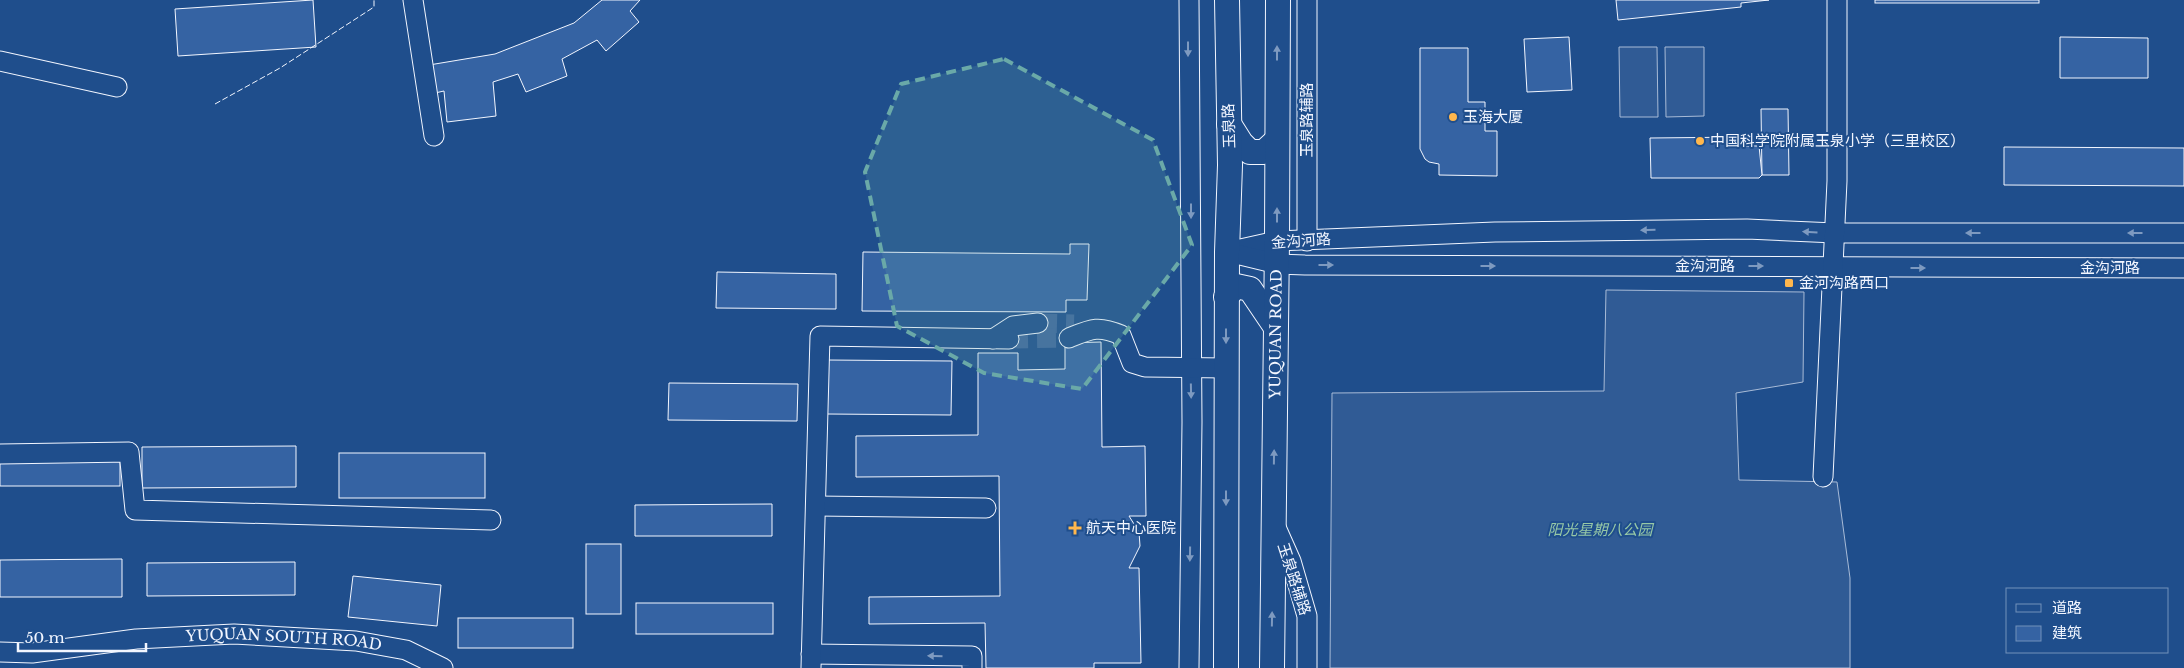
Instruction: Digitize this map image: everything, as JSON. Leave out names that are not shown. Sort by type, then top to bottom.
[{"type":"main road","name":"玉泉路","points":[[1226,252],[1230,165],[1227,0]]},
{"type":"main road","name":"YUQUAN ROAD","points":[[1272,668],[1278,0]]},
{"type":"main road","points":[[1229,124],[1240,143],[1250,152],[1264,152],[1277,140]]},
{"type":"main road","points":[[1226,252],[1226,668]]},
{"type":"main road","points":[[1226,297],[1236,286],[1250,289],[1276,326]]},
{"type":"street","points":[[413,0],[434,136]]},
{"type":"street","points":[[1189,0],[1191,368],[1189,668]]},
{"type":"street","name":"玉泉路辅路","points":[[1307,241],[1308,0]]},
{"type":"street","points":[[1822,476],[1837,182],[1837,0]]},
{"type":"street","points":[[0,61],[117,88]]},
{"type":"street","name":"金沟河路","points":[[1277,252],[1307,241],[1495,232],[1747,229],[1835,233],[2184,233]]},
{"type":"street","name":"金沟河路","points":[[1226,252],[1834,268],[2184,268]]},
{"type":"street","points":[[972,668],[972,656],[811,661],[820,336],[1001,339],[1013,326],[1038,323]]},
{"type":"street","points":[[1078,330],[1104,327],[1121,334],[1132,363],[1145,368],[1226,368]]},
{"type":"street","points":[[0,454],[129,452],[135,510],[491,520]]},
{"type":"street","points":[[816,506],[986,508]]},
{"type":"street","name":"玉泉路辅路","points":[[1273,520],[1291,561],[1307,616],[1307,668]]},
{"type":"street","name":"YUQUAN SOUTH ROAD","points":[[0,652],[34,660],[136,639],[234,634],[356,641],[406,650],[443,668]]},
{"type":"highlighted area","points":[[1004,59],[1153,140],[1192,245],[1082,389],[984,373],[897,326],[865,172],[901,84]]},
{"type":"shaded area","points":[[1619,47],[1657,47],[1658,117],[1620,117]]},
{"type":"shaded area","points":[[1665,47],[1704,47],[1704,116],[1666,117]]},
{"type":"shaded area","name":"阳光星期八公园","points":[[1606,290],[1804,292],[1803,382],[1736,393],[1739,480],[1837,482],[1850,578],[1850,668],[1330,668],[1332,393],[1604,391]]},
{"type":"building","points":[[313,0],[316,47],[178,56],[175,9]]},
{"type":"building","points":[[602,0],[640,0],[630,11],[639,22],[606,51],[597,40],[562,59],[567,76],[526,92],[518,74],[493,82],[496,116],[447,122],[444,91],[435,93],[429,65],[495,54],[574,23]]},
{"type":"building","points":[[1616,0],[1769,0],[1741,3],[1741,7],[1618,20]]},
{"type":"building","points":[[1875,0],[2039,0],[2039,3],[1875,3]]},
{"type":"building","points":[[1569,37],[1572,90],[1527,92],[1524,39]]},
{"type":"building","points":[[2060,37],[2148,38],[2148,78],[2060,78]]},
{"type":"building","name":"玉海大厦","points":[[1420,48],[1468,48],[1468,102],[1485,102],[1485,131],[1497,131],[1497,176],[1439,175],[1439,164],[1425,159],[1420,149]]},
{"type":"building","points":[[1761,109],[1788,109],[1789,175],[1762,175]]},
{"type":"building","points":[[1745,137],[1745,146],[1759,146],[1762,175],[1759,178],[1651,178],[1650,138]]},
{"type":"building","points":[[2004,147],[2184,148],[2184,186],[2004,185]]},
{"type":"building","points":[[1070,244],[1089,244],[1087,300],[1066,300],[1066,312],[862,311],[863,252],[1070,254]]},
{"type":"building","points":[[717,272],[836,274],[836,309],[716,308]]},
{"type":"building","points":[[1101,342],[1102,447],[1145,446],[1146,516],[1129,516],[1139,532],[1140,546],[1129,568],[1139,568],[1141,663],[1094,663],[1094,668],[986,668],[985,623],[869,624],[869,597],[1000,596],[999,476],[856,477],[856,436],[978,435],[978,353],[1018,353],[1018,370],[1065,369],[1065,343]]},
{"type":"building","points":[[828,360],[952,361],[951,415],[827,414]]},
{"type":"building","points":[[669,383],[798,384],[797,421],[668,420]]},
{"type":"building","points":[[296,446],[296,487],[142,488],[142,447]]},
{"type":"building","points":[[0,449],[120,449],[120,486],[0,486]]},
{"type":"building","points":[[339,453],[485,453],[485,498],[339,498]]},
{"type":"building","points":[[772,504],[772,536],[635,536],[635,505]]},
{"type":"building","points":[[586,544],[621,544],[621,614],[586,614]]},
{"type":"building","points":[[122,559],[122,597],[0,597],[0,560]]},
{"type":"building","points":[[295,562],[295,595],[147,596],[147,563]]},
{"type":"building","points":[[353,576],[441,585],[437,626],[348,617]]},
{"type":"building","points":[[636,603],[773,603],[773,634],[636,634]]},
{"type":"building","points":[[458,618],[573,618],[573,648],[458,648]]},
{"type":"tunnel","points":[[1038,323],[1074,324]]},
{"type":"tunnel","points":[[1009,339],[1069,338]]},
{"type":"fence","points":[[215,104],[280,68],[374,7],[374,0]]},
{"type":"place","name":"玉海大厦","points":[[1453,117]]},
{"type":"place","name":"中国科学院附属玉泉小学（三里校区）","points":[[1700,141]]},
{"type":"place","name":"金河沟路西口","points":[[1789,283]]},
{"type":"place","name":"航天中心医院","points":[[1075,528]]}]
